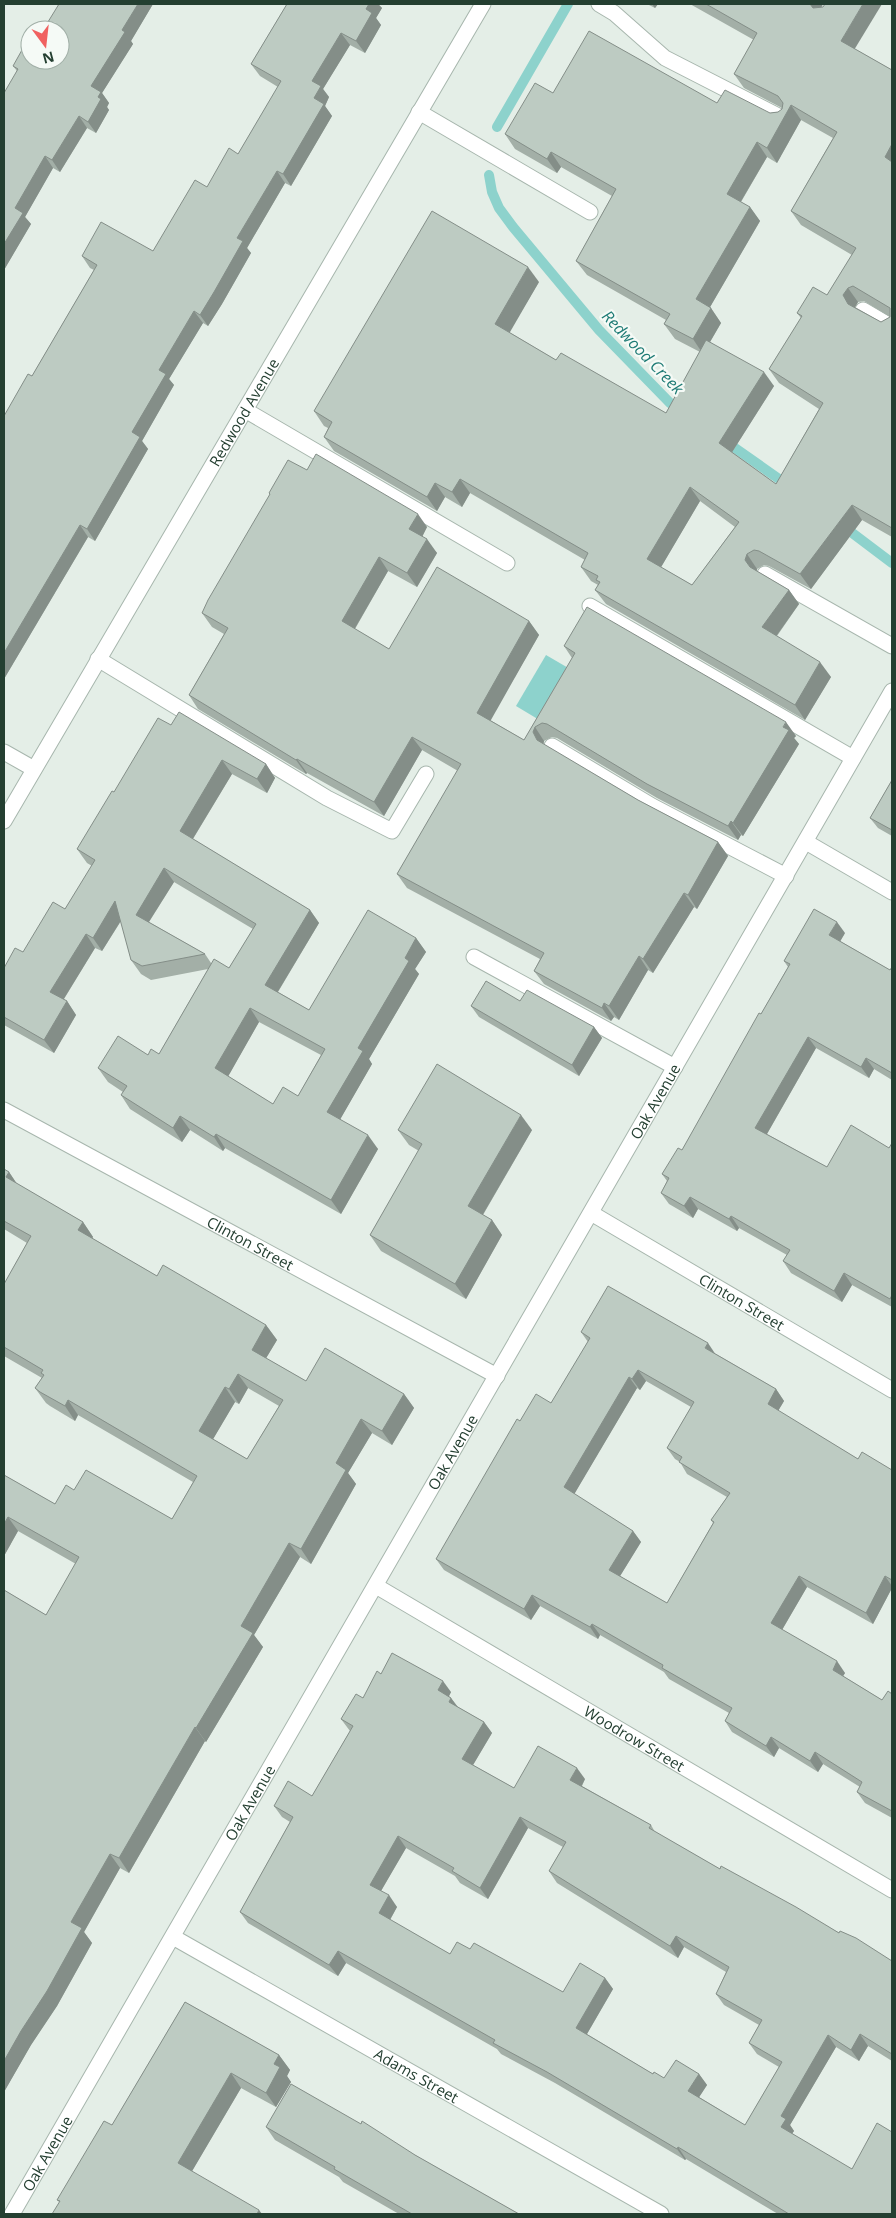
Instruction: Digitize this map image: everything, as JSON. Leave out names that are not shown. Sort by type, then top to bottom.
[{"type":"street","name":"Redwood Avenue","points":[[4,821],[483,4]]},
{"type":"street","points":[[598,4],[614,12],[665,58],[784,120]]},
{"type":"street","points":[[419,112],[590,212]]},
{"type":"street","points":[[863,310],[892,326]]},
{"type":"street","points":[[245,410],[507,563]]},
{"type":"street","points":[[765,574],[892,646]]},
{"type":"street","points":[[590,606],[853,758]]},
{"type":"street","points":[[98,659],[327,798],[392,831],[426,774]]},
{"type":"street","name":"Oak Avenue","points":[[12,2214],[892,691]]},
{"type":"street","points":[[552,746],[652,806],[786,876]]},
{"type":"street","points":[[4,752],[34,769]]},
{"type":"street","points":[[806,842],[892,892]]},
{"type":"street","points":[[474,957],[675,1067]]},
{"type":"street","name":"Clinton Street","points":[[4,1110],[497,1376]]},
{"type":"street","name":"Clinton Street","points":[[591,1213],[892,1390]]},
{"type":"street","name":"Woodrow Street","points":[[376,1586],[892,1890]]},
{"type":"street","name":"Adams Street","points":[[172,1937],[661,2214]]},
{"type":"water","points":[[546,655],[570,669],[541,721],[516,706]]},
{"type":"building","points":[[59,4],[138,4],[122,30],[125,32],[91,86],[101,92],[98,97],[101,99],[88,122],[79,116],[52,160],[45,156],[15,208],[23,213],[4,244],[4,93],[18,69],[13,66],[20,54],[20,70],[70,70],[70,20],[49,20]]},
{"type":"building","points":[[287,4],[369,4],[366,9],[372,13],[356,41],[341,33],[312,81],[321,86],[314,98],[324,104],[283,174],[277,171],[237,238],[243,241],[200,315],[194,311],[159,370],[166,374],[132,432],[140,437],[87,529],[80,525],[4,653],[4,416],[28,374],[32,376],[97,265],[82,256],[101,222],[153,251],[195,180],[207,187],[229,148],[238,154],[281,81],[251,64]]},
{"type":"building","points":[[706,4],[810,4],[813,8],[823,7],[825,4],[863,4],[841,41],[892,70],[892,144],[885,157],[892,162],[892,528],[852,505],[800,574],[759,551],[754,550],[747,554],[745,560],[750,567],[789,590],[762,627],[820,662],[795,705],[595,590],[600,582],[596,580],[598,576],[581,567],[588,553],[460,479],[452,492],[435,483],[427,497],[324,437],[332,422],[314,411],[432,211],[528,267],[495,324],[556,360],[561,353],[666,413],[706,340],[764,372],[719,443],[776,484],[823,403],[769,369],[802,316],[797,313],[813,287],[827,295],[856,248],[791,211],[837,132],[791,105],[767,148],[757,142],[727,194],[750,207],[696,299],[711,308],[693,339],[664,324],[670,314],[576,261],[616,189],[551,152],[547,159],[505,134],[535,83],[553,93],[589,31],[717,103],[725,90],[770,113],[778,112],[782,109],[783,103],[778,96],[734,74],[757,33]],"holes":[[[853,286],[890,308],[890,317],[881,322],[848,304],[843,295],[848,288]],[[690,487],[739,522],[692,585],[647,559]]]},
{"type":"building","points":[[316,454],[418,514],[409,529],[427,539],[407,573],[379,557],[342,621],[389,649],[437,567],[529,621],[477,713],[524,740],[575,653],[564,646],[587,607],[786,722],[783,727],[789,730],[733,823],[731,821],[728,826],[647,784],[547,724],[542,723],[535,727],[533,732],[537,740],[638,800],[718,842],[688,895],[684,893],[643,959],[639,956],[609,1006],[604,1003],[602,1008],[534,971],[544,953],[397,874],[461,764],[412,737],[374,802],[296,760],[189,695],[228,628],[202,613],[208,600],[288,460],[307,470]]},
{"type":"building","points":[[179,712],[266,764],[257,779],[222,760],[180,831],[310,910],[265,985],[309,1010],[368,910],[416,938],[405,958],[409,961],[358,1048],[363,1051],[327,1112],[368,1135],[331,1200],[216,1134],[214,1137],[180,1116],[173,1128],[121,1095],[127,1086],[98,1068],[118,1036],[148,1055],[151,1049],[159,1054],[214,959],[229,968],[256,924],[164,868],[136,915],[205,954],[142,966],[131,960],[115,901],[93,938],[86,934],[50,992],[67,1001],[44,1040],[4,1017],[4,968],[15,948],[23,952],[53,902],[65,909],[95,860],[77,849],[158,718],[171,725]],"holes":[[[250,1008],[325,1049],[298,1096],[283,1087],[273,1104],[215,1068]]]},
{"type":"building","points":[[892,780],[892,830],[870,818]]},
{"type":"building","points":[[814,909],[837,922],[829,935],[890,970],[892,967],[892,1073],[866,1058],[861,1067],[808,1037],[755,1128],[827,1167],[851,1125],[889,1148],[892,1143],[892,1295],[890,1299],[844,1273],[834,1291],[783,1261],[790,1250],[731,1216],[729,1219],[690,1197],[684,1206],[661,1193],[669,1178],[662,1174],[678,1148],[682,1150],[759,1013],[761,1014],[790,964],[784,961]]},
{"type":"building","points":[[486,981],[520,1001],[527,990],[594,1027],[572,1065],[471,1006]]},
{"type":"building","points":[[437,1064],[521,1115],[468,1206],[492,1220],[455,1284],[370,1235],[422,1144],[398,1130]]},
{"type":"building","points":[[4,1169],[9,1172],[6,1177],[83,1222],[78,1230],[157,1276],[163,1265],[266,1325],[252,1350],[306,1381],[325,1348],[404,1394],[382,1431],[361,1419],[336,1463],[346,1470],[301,1549],[289,1543],[241,1626],[253,1633],[195,1727],[119,1858],[110,1854],[71,1922],[82,1928],[47,1991],[4,2061],[4,1590],[46,1615],[79,1557],[8,1517],[4,1524],[4,1475],[55,1504],[66,1485],[74,1490],[86,1470],[172,1519],[197,1476],[68,1400],[65,1406],[35,1388],[44,1375],[41,1373],[43,1370],[4,1347],[4,1284],[31,1236],[4,1221]],"holes":[[[238,1374],[283,1400],[247,1459],[199,1431],[225,1387],[229,1389]]]},
{"type":"building","points":[[608,1286],[708,1343],[705,1348],[776,1389],[768,1404],[858,1459],[862,1452],[892,1470],[892,1580],[885,1576],[866,1613],[799,1576],[771,1623],[837,1661],[833,1670],[882,1700],[888,1691],[892,1694],[892,1811],[857,1792],[862,1782],[815,1752],[810,1761],[771,1737],[766,1746],[725,1721],[732,1708],[662,1668],[663,1665],[592,1624],[590,1627],[532,1595],[524,1609],[436,1559],[517,1419],[520,1421],[536,1394],[551,1403],[590,1338],[581,1332]],"holes":[[[638,1370],[694,1402],[667,1448],[682,1457],[679,1462],[730,1493],[711,1520],[714,1522],[667,1603],[609,1570],[633,1531],[564,1487],[629,1377],[632,1379]]]},
{"type":"building","points":[[392,1653],[443,1681],[438,1690],[451,1698],[449,1702],[484,1722],[462,1759],[514,1788],[538,1746],[577,1768],[570,1780],[651,1825],[649,1828],[720,1869],[721,1866],[796,1907],[839,1933],[840,1931],[856,1938],[892,1961],[892,2054],[860,2034],[851,2050],[828,2035],[781,2116],[786,2119],[781,2127],[852,2169],[877,2123],[892,2132],[892,2214],[789,2214],[678,2147],[677,2149],[547,2072],[493,2043],[495,2040],[338,1951],[329,1965],[240,1912],[293,1817],[274,1806],[288,1781],[312,1796],[353,1726],[341,1719],[356,1694],[363,1698],[377,1671],[381,1674]],"holes":[[[520,1817],[566,1842],[549,1871],[670,1946],[676,1936],[729,1967],[716,1994],[762,2020],[749,2043],[782,2062],[745,2125],[688,2091],[699,2074],[676,2060],[664,2078],[654,2072],[653,2074],[576,2028],[605,1978],[580,1963],[563,1992],[474,1943],[470,1949],[457,1942],[450,1954],[379,1913],[389,1895],[370,1885],[398,1836],[454,1868],[452,1871],[480,1888]]]},
{"type":"building","points":[[185,2002],[279,2055],[274,2064],[280,2067],[266,2093],[231,2073],[178,2163],[259,2210],[257,2214],[52,2214],[60,2201],[57,2200],[104,2121],[112,2125]]},
{"type":"building","points":[[291,2084],[361,2124],[362,2121],[415,2155],[519,2214],[412,2214],[266,2127]]},
{"type":"waterway","name":"Redwood Creek","points":[[497,127],[568,4]]},
{"type":"waterway","name":"Redwood Creek","points":[[489,175],[492,192],[499,208],[513,227],[599,330],[670,403],[682,412]]},
{"type":"waterway","name":"Redwood Creek","points":[[725,441],[789,486]]},
{"type":"waterway","name":"Redwood Creek","points":[[843,526],[892,563]]}]
